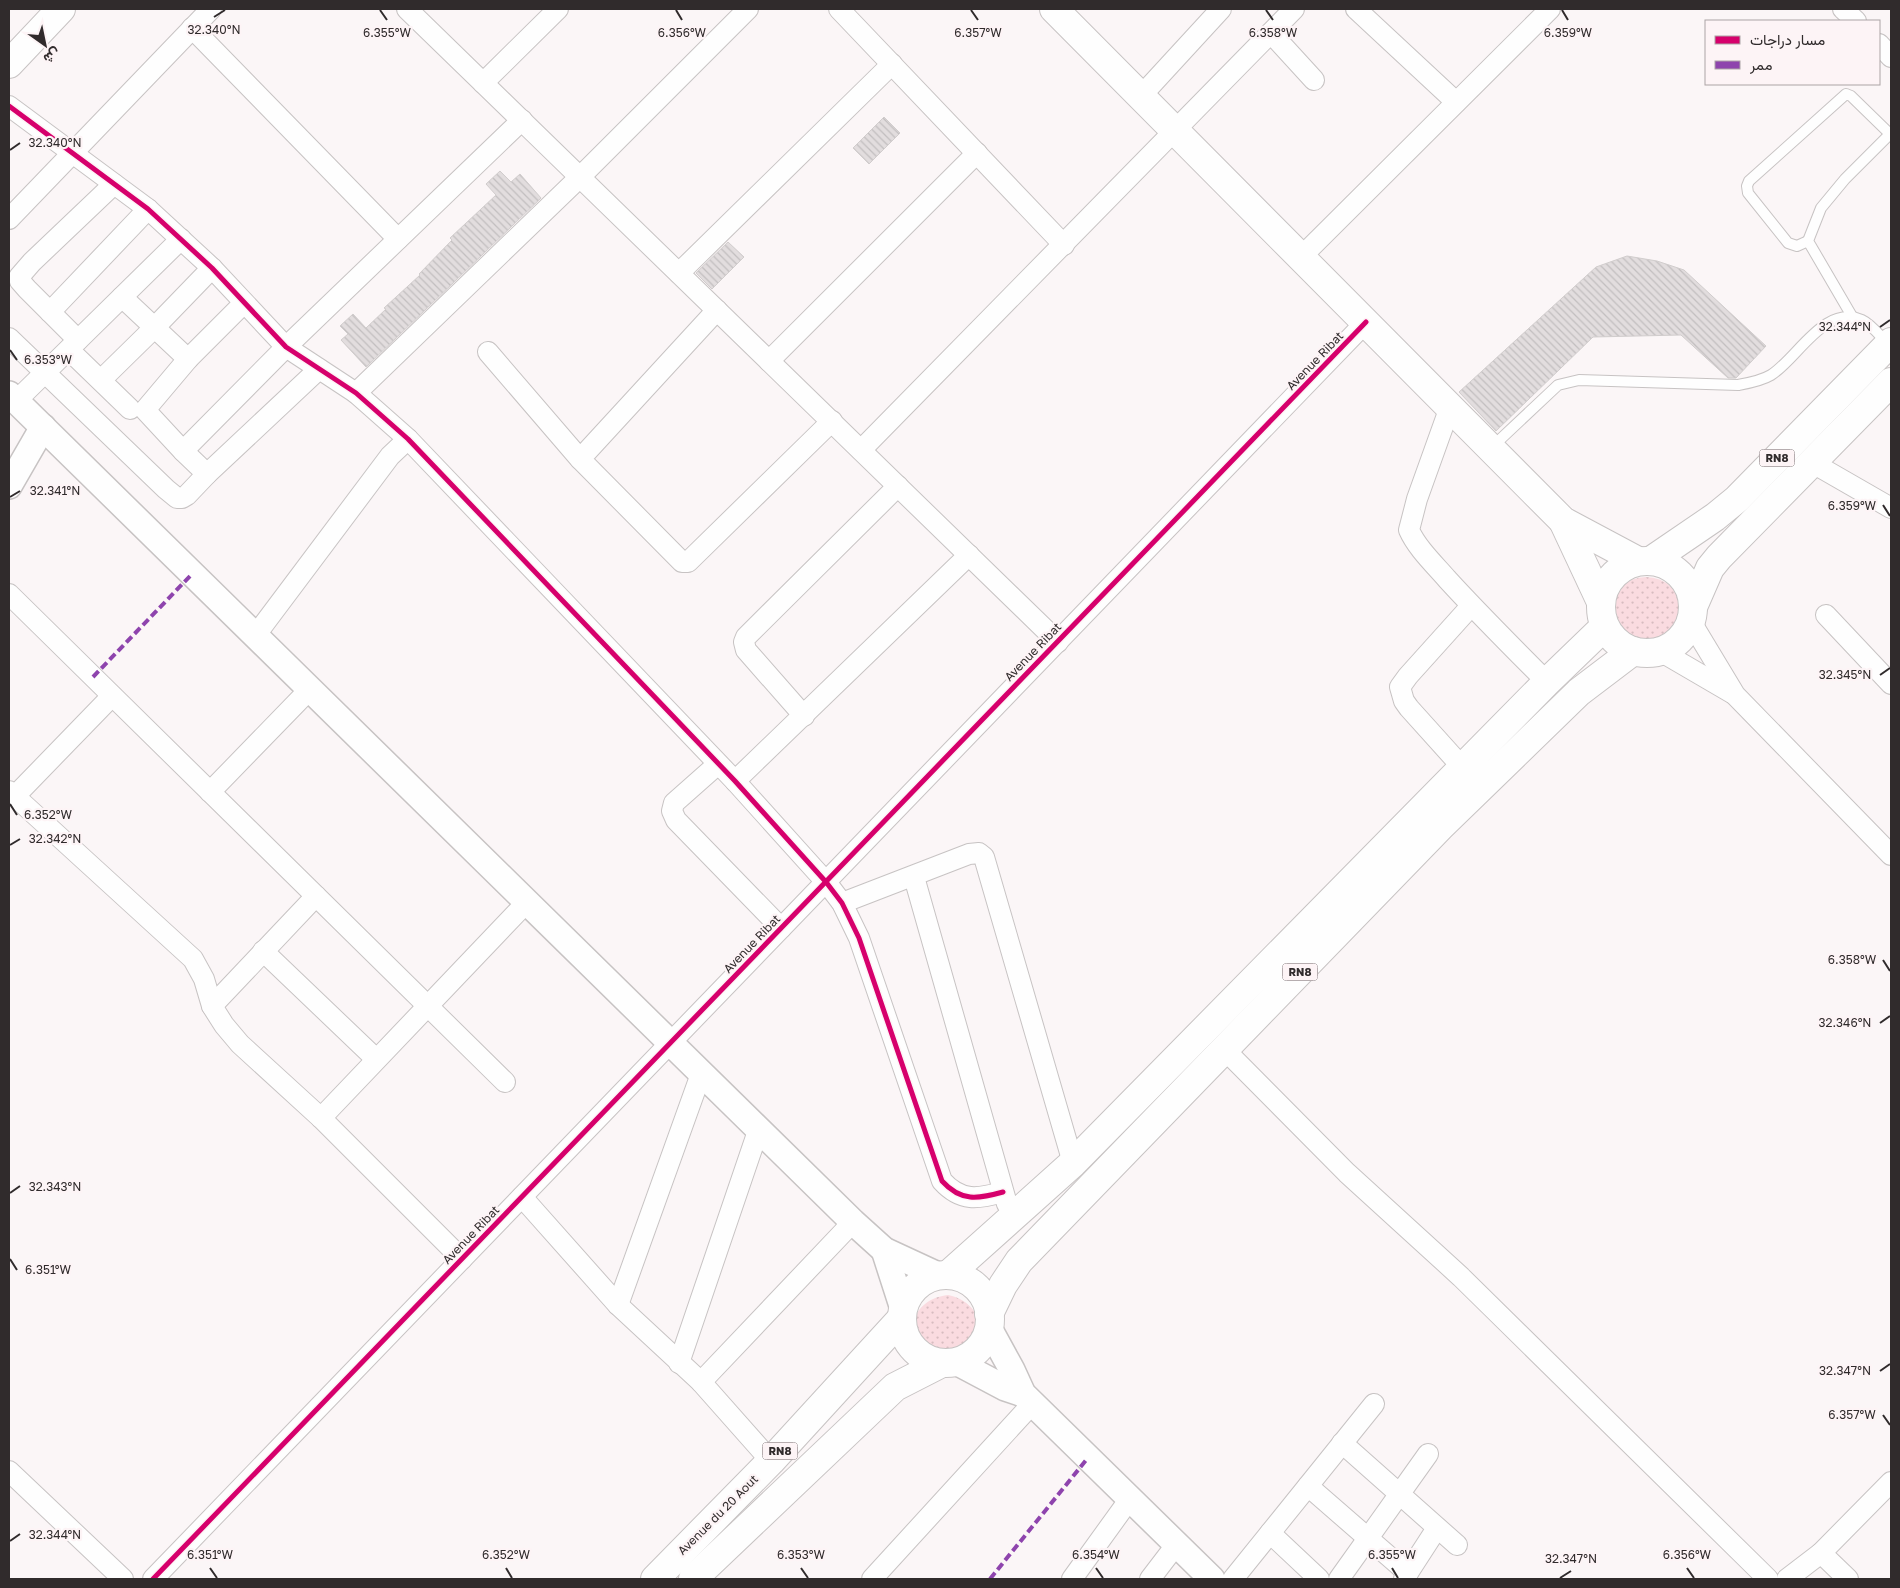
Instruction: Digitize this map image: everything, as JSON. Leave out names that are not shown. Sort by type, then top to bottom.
[{"type":"main road","points":[[9,64],[61,9]]},
{"type":"main road","points":[[1064,12],[1141,96],[1563,521],[1645,560],[1669,565],[1682,576],[1690,590],[1692,615]]},
{"type":"main road","name":"RN8","points":[[1600,600],[1605,586],[1613,574],[1624,566],[1645,560],[1715,517],[1737,499],[1890,343]]},
{"type":"main road","name":"RN8","points":[[692,1579],[895,1387],[949,1362],[967,1357],[977,1350],[984,1340],[1003,1285],[1019,1261],[1461,807],[1579,692],[1634,652],[1660,651],[1670,647],[1679,640],[1686,632],[1710,568],[1811,462],[1891,382]]},
{"type":"main road","points":[[1563,521],[1600,600],[1600,613],[1604,627],[1612,638],[1634,652]]},
{"type":"main road","name":"RN8","points":[[902,1314],[909,1295],[919,1283],[943,1275],[1012,1218],[1073,1163],[1547,682],[1604,627]]},
{"type":"main road","points":[[943,1275],[965,1279],[979,1290],[988,1305],[989,1321]]},
{"type":"main road","points":[[902,1314],[906,1340],[913,1349],[931,1361],[949,1362]]},
{"type":"main road","name":"Avenue du 20 Aout","points":[[655,1579],[771,1462],[902,1314]]},
{"type":"street","points":[[9,219],[210,9]]},
{"type":"street","points":[[407,9],[1058,642]]},
{"type":"street","points":[[483,83],[558,9]]},
{"type":"street","points":[[356,393],[580,177],[748,9]]},
{"type":"street","points":[[839,9],[1064,245]]},
{"type":"street","points":[[1141,96],[1221,9]]},
{"type":"street","points":[[861,450],[1294,9]]},
{"type":"street","points":[[1356,9],[1456,102]]},
{"type":"street","points":[[1301,257],[1550,9]]},
{"type":"street","points":[[1844,9],[1855,20]]},
{"type":"street","points":[[192,28],[398,239]]},
{"type":"street","points":[[1271,33],[1314,80]]},
{"type":"street","points":[[1880,45],[1891,57]]},
{"type":"street","points":[[679,273],[892,64]]},
{"type":"street","points":[[9,106],[148,209],[212,268],[286,347],[356,393],[408,439],[736,781],[826,882],[842,903],[860,938],[942,1180],[949,1188],[967,1197],[981,1198],[1003,1192]]},
{"type":"street","points":[[183,451],[286,347],[522,120]]},
{"type":"street","points":[[769,361],[977,153]]},
{"type":"street","points":[[114,184],[32,262],[19,277],[22,284],[50,312],[101,380],[130,409]]},
{"type":"street","points":[[50,312],[148,209]]},
{"type":"street","points":[[181,240],[45,372],[12,398],[853,1222],[884,1250],[943,1275]]},
{"type":"street","points":[[101,380],[212,268]]},
{"type":"street","points":[[122,297],[188,359]]},
{"type":"street","points":[[207,474],[145,410],[188,359],[244,302]]},
{"type":"street","points":[[580,459],[717,310]]},
{"type":"street","name":"Avenue Ribat","points":[[153,1579],[1366,322]]},
{"type":"street","points":[[9,338],[174,497],[182,498],[319,369]]},
{"type":"street","points":[[488,352],[580,459],[682,562],[688,562],[832,421]]},
{"type":"street","points":[[1450,407],[1417,499],[1409,530],[1412,537],[1433,563],[1471,606],[1547,682]]},
{"type":"street","points":[[9,486],[43,427]]},
{"type":"street","points":[[255,636],[390,456],[408,439]]},
{"type":"street","points":[[1811,462],[1891,508]]},
{"type":"street","points":[[804,716],[746,650],[744,642],[746,636],[898,486]]},
{"type":"street","points":[[736,781],[969,555]]},
{"type":"street","points":[[9,594],[504,1082]]},
{"type":"street","points":[[1462,768],[1409,708],[1400,688],[1408,676],[1471,606]]},
{"type":"street","points":[[1692,615],[1735,695]]},
{"type":"street","points":[[1826,615],[1891,684]]},
{"type":"street","points":[[1660,651],[1735,695],[1891,855]]},
{"type":"street","points":[[210,792],[310,690]]},
{"type":"street","points":[[112,696],[12,794],[193,959],[204,979],[212,1006],[224,1025],[240,1044],[321,1118],[462,1259]]},
{"type":"street","points":[[718,764],[674,803],[672,812],[676,820],[781,928]]},
{"type":"street","points":[[842,903],[914,877],[969,854],[980,853],[984,857],[1073,1163]]},
{"type":"street","points":[[914,877],[1012,1218]]},
{"type":"street","points":[[212,1006],[316,896]]},
{"type":"street","points":[[321,1118],[526,903]]},
{"type":"street","points":[[263,951],[376,1059]]},
{"type":"street","points":[[1225,1050],[1347,1174],[1462,1277],[1768,1579]]},
{"type":"street","points":[[618,1305],[701,1074]]},
{"type":"street","points":[[679,1362],[758,1131]]},
{"type":"street","points":[[522,1197],[618,1305],[700,1382],[771,1462]]},
{"type":"street","points":[[700,1382],[853,1222]]},
{"type":"street","points":[[884,1250],[902,1314]]},
{"type":"street","points":[[989,1321],[1027,1399],[1212,1579]]},
{"type":"street","points":[[949,1362],[1027,1399]]},
{"type":"street","points":[[872,1579],[1027,1399]]},
{"type":"street","points":[[1232,1579],[1374,1404]]},
{"type":"street","points":[[1342,1443],[1457,1545]]},
{"type":"street","points":[[1339,1579],[1428,1454]]},
{"type":"street","points":[[9,1471],[123,1579]]},
{"type":"street","points":[[1787,1579],[1821,1553],[1891,1482]]},
{"type":"street","points":[[1308,1486],[1368,1538],[1406,1576],[1437,1528]]},
{"type":"street","points":[[1072,1579],[1129,1500]]},
{"type":"street","points":[[1270,1533],[1320,1579]]},
{"type":"street","points":[[1150,1579],[1176,1545]]},
{"type":"street","points":[[1821,1553],[1848,1579]]},
{"type":"lane","points":[[1846,94],[1851,96],[1891,134],[1845,179],[1821,208],[1808,241],[1797,246],[1788,242],[1748,193],[1747,186],[1749,181],[1846,94]]},
{"type":"lane","points":[[1808,241],[1853,318]]},
{"type":"lane","points":[[1491,449],[1558,385],[1579,380],[1738,385],[1760,380],[1772,374],[1786,363],[1820,326],[1840,318],[1863,320],[1890,343]]},
{"type":"shaded area","points":[[1646,577],[1660,580],[1672,588],[1680,600],[1683,614],[1680,628],[1672,640],[1660,648],[1646,651],[1632,648],[1620,640],[1612,628],[1609,614],[1612,600],[1620,588],[1632,580]]},
{"type":"shaded area","points":[[948,1295],[963,1301],[975,1312],[980,1326],[979,1334],[976,1343],[967,1355],[932,1358],[922,1350],[916,1340],[913,1330],[914,1320],[918,1311],[925,1304],[935,1298]]},
{"type":"building","points":[[884,117],[900,133],[869,164],[853,148]]},
{"type":"building","points":[[500,171],[511,182],[520,174],[541,198],[366,367],[341,340],[348,334],[340,326],[353,314],[366,328],[386,309],[384,308],[420,275],[452,240],[450,238],[496,195],[486,184]]},
{"type":"building","points":[[728,242],[744,257],[712,289],[696,273]]},
{"type":"building","points":[[1627,256],[1657,261],[1684,270],[1766,346],[1736,378],[1728,378],[1681,335],[1593,337],[1496,431],[1459,392],[1596,267]]},
{"type":"marked path","points":[[93,677],[192,574]]},
{"type":"marked path","points":[[990,1579],[1087,1459]]},
{"type":"cycle path","points":[[9,106],[148,209],[212,268],[286,347],[356,393],[408,439],[735,781],[826,882],[842,903],[859,938],[942,1181],[949,1188],[963,1196],[978,1197],[1003,1192]]},
{"type":"cycle path","points":[[153,1579],[1366,322]]}]
